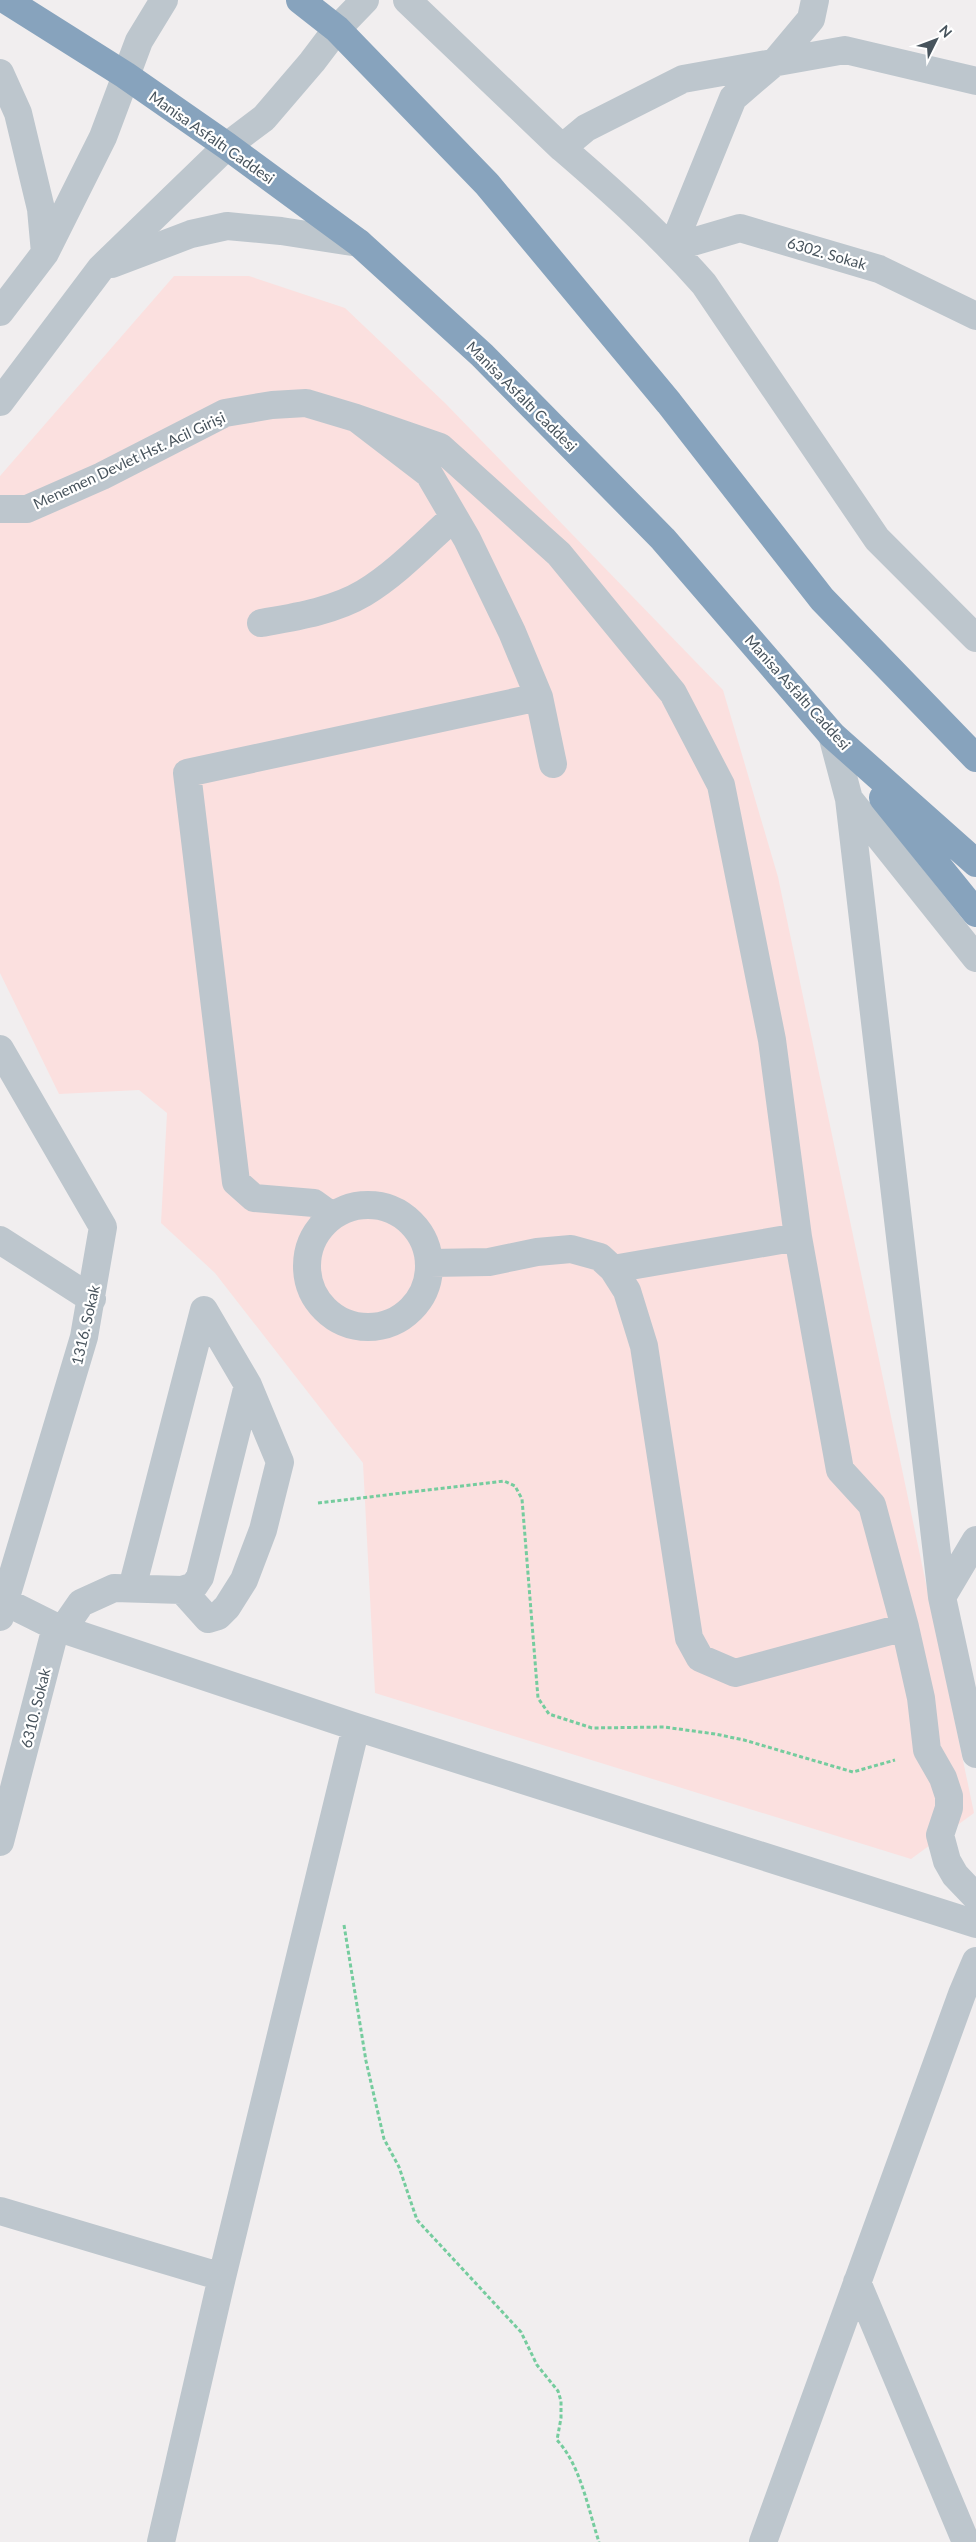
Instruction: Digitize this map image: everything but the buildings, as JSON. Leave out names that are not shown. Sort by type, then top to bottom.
[{"type":"highway","name":"Manisa Asfaltı Caddesi","points":[[6,0],[125,75],[359,243],[482,355],[663,539],[832,734],[976,863]]},
{"type":"highway","points":[[300,0],[337,29],[487,184],[669,403],[822,599],[976,758]]},
{"type":"highway","points":[[832,734],[976,913]]},
{"type":"street","points":[[0,312],[45,253],[103,137],[139,41],[164,0]]},
{"type":"street","points":[[0,402],[101,268],[226,146],[264,118],[312,62],[337,29],[365,0]]},
{"type":"street","points":[[407,0],[562,148],[632,208],[672,248],[704,284],[877,539],[976,638]]},
{"type":"street","points":[[672,248],[732,98],[776,62],[811,20],[815,0]]},
{"type":"street","points":[[562,148],[586,128],[683,79],[845,50],[976,81]]},
{"type":"street","points":[[0,73],[18,113],[41,209],[45,253]]},
{"type":"street","points":[[101,268],[191,234],[227,226],[282,231],[359,243]]},
{"type":"street","name":"6302. Sokak","points":[[672,248],[740,228],[879,269],[976,316]]},
{"type":"street","name":"Menemen Devlet Hst. Acil Girişi","points":[[0,509],[27,509],[102,476],[226,413],[272,405],[306,403],[356,418],[429,474],[454,517],[512,632],[539,697],[553,764]]},
{"type":"street","points":[[356,418],[440,447],[559,554],[673,693],[721,785],[772,1040],[798,1237],[840,1470],[872,1505],[905,1627],[921,1698],[927,1750],[943,1778],[949,1796],[949,1808],[940,1835],[947,1861],[955,1875],[976,1897]]},
{"type":"street","points":[[261,624],[332,606],[362,594],[389,576],[454,517]]},
{"type":"street","points":[[332,1216],[314,1203],[254,1198],[236,1182],[187,773],[539,697]]},
{"type":"street","points":[[832,734],[848,799],[942,1597],[976,1754]]},
{"type":"street","points":[[848,799],[976,958]]},
{"type":"street","name":"1316. Sokak","points":[[0,1049],[103,1227],[84,1337],[2,1606]]},
{"type":"street","points":[[368,1204],[386,1207],[404,1215],[417,1228],[426,1245],[430,1263],[427,1285],[418,1303],[402,1318],[383,1327],[362,1328],[341,1322],[320,1304],[312,1292],[306,1271],[308,1250],[317,1230],[332,1216],[349,1207],[368,1204]]},
{"type":"street","points":[[613,1269],[798,1237]]},
{"type":"street","points":[[0,1240],[92,1299]]},
{"type":"street","points":[[430,1263],[489,1262],[537,1252],[571,1249],[600,1257],[613,1269],[627,1291],[644,1346],[690,1638],[700,1658],[735,1673],[905,1627]]},
{"type":"street","points":[[132,1588],[204,1310],[248,1384],[280,1462],[263,1530],[244,1580],[228,1607],[218,1616],[208,1619],[182,1590],[194,1586],[200,1577],[248,1384]]},
{"type":"street","points":[[942,1597],[976,1540]]},
{"type":"street","name":"6310. Sokak","points":[[0,1842],[59,1628],[80,1603],[114,1588],[182,1590]]},
{"type":"street","points":[[2,1606],[59,1628],[356,1727],[976,1924]]},
{"type":"street","points":[[161,2542],[222,2277],[356,1727]]},
{"type":"street","points":[[763,2542],[962,1994],[976,1961]]},
{"type":"street","points":[[0,2211],[222,2277]]},
{"type":"street","points":[[857,2282],[966,2542]]},
{"type":"path","points":[[318,1503],[504,1480],[515,1486],[522,1499],[538,1698],[549,1714],[592,1728],[664,1727],[715,1734],[744,1740],[854,1772],[927,1750]]},
{"type":"path","points":[[344,1920],[366,2060],[384,2138],[399,2167],[417,2220],[521,2332],[537,2365],[558,2391],[561,2401],[561,2418],[557,2440],[566,2450],[580,2482],[599,2542]]},
{"type":"shaded area","points":[[174,276],[249,276],[345,308],[445,403],[723,690],[778,877],[974,1813],[911,1859],[375,1693],[363,1463],[215,1273],[161,1223],[167,1113],[139,1090],[59,1094],[0,973],[0,476]]}]
